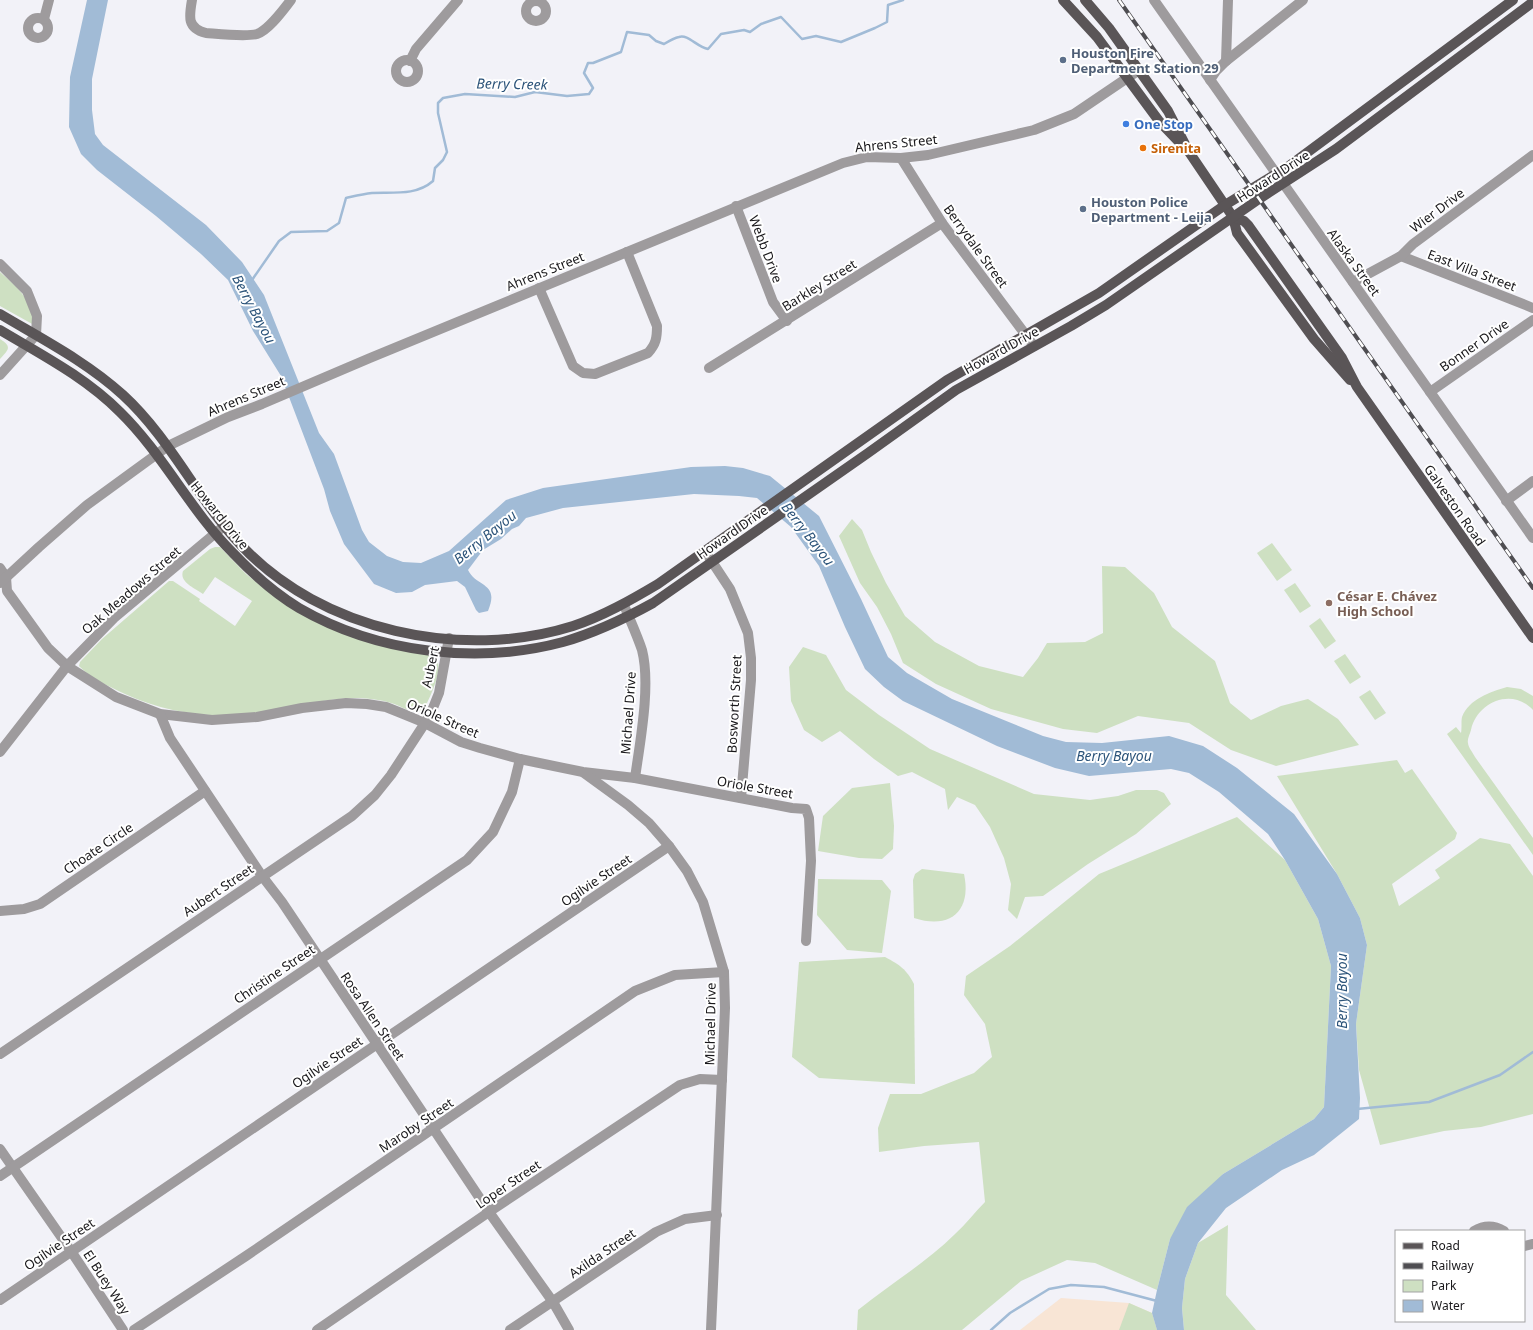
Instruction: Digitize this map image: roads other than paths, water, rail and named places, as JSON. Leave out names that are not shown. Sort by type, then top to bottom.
[{"type":"main road","name":"Galveston Road","points":[[1063,0],[1097,37],[1159,121],[1189,152]]},
{"type":"main road","name":"Galveston Road","points":[[1085,0],[1109,28],[1168,111],[1189,152],[1233,218],[1238,233],[1334,364],[1357,387]]},
{"type":"main road","name":"Howard Drive","points":[[0,314],[77,360],[123,395],[168,446],[224,526],[241,546],[283,582],[324,607],[388,630],[412,635],[477,640],[503,639],[536,634],[572,626],[624,605],[658,584],[947,380],[1080,305],[1117,281],[1225,205],[1290,166],[1513,0]]},
{"type":"main road","name":"Howard Drive","points":[[0,330],[77,376],[106,399],[134,426],[157,454],[215,534],[232,553],[258,578],[280,596],[300,608],[342,628],[387,643],[414,648],[447,652],[477,653],[538,648],[564,642],[601,629],[629,617],[653,603],[868,454],[956,390],[1071,326],[1125,292],[1336,149],[1533,2]]},
{"type":"main road","points":[[1097,37],[1109,28]]},
{"type":"main road","points":[[1451,46],[1460,57]]},
{"type":"main road","name":"Galveston Road","points":[[1233,218],[1244,221],[1248,224],[1342,358],[1357,387],[1533,638]]},
{"type":"main road","points":[[1117,281],[1125,292]]},
{"type":"main road","points":[[1305,326],[1315,319]]},
{"type":"main road","points":[[947,380],[956,390]]},
{"type":"main road","points":[[860,442],[868,454]]},
{"type":"main road","points":[[342,628],[348,616]]},
{"type":"main road","points":[[536,634],[538,648]]},
{"type":"street","points":[[44,19],[49,0]]},
{"type":"street","points":[[192,0],[190,20],[194,27],[200,32],[257,34],[266,28],[291,0]]},
{"type":"street","points":[[410,60],[416,49],[458,0]]},
{"type":"street","name":"Alaska Street","points":[[1154,0],[1275,174],[1533,538]]},
{"type":"street","points":[[1226,61],[1228,0]]},
{"type":"street","points":[[1210,80],[1216,71],[1226,61],[1303,0]]},
{"type":"street","name":"Ahrens Street","points":[[2,576],[87,505],[168,446],[228,417],[736,206],[858,158],[901,158],[928,154],[1034,130],[1074,114],[1127,76],[1139,70]]},
{"type":"street","name":"Wier Drive","points":[[1353,282],[1401,256],[1413,244],[1533,155]]},
{"type":"street","name":"Berrydale Street","points":[[901,158],[942,223],[1034,346]]},
{"type":"street","name":"Webb Drive","points":[[736,206],[773,302],[787,321]]},
{"type":"street","name":"Barkley Street","points":[[709,368],[787,321],[942,223]]},
{"type":"street","points":[[539,288],[573,366],[583,373],[595,374],[648,353],[655,346],[657,326],[627,252]]},
{"type":"street","name":"East Villa Street","points":[[1401,256],[1533,308]]},
{"type":"street","points":[[0,264],[27,291],[37,316],[36,335],[0,375]]},
{"type":"street","name":"Bonner Drive","points":[[1430,392],[1533,320]]},
{"type":"street","points":[[1506,501],[1533,481]]},
{"type":"street","name":"Oak Meadows Street","points":[[0,752],[67,666],[114,618],[224,526]]},
{"type":"street","name":"Bosworth Street","points":[[705,551],[730,590],[748,633],[751,658],[741,798]]},
{"type":"street","name":"Oriole Street","points":[[2,576],[7,592],[11,598],[48,648],[67,666],[116,697],[160,714],[212,720],[257,717],[302,708],[346,703],[386,707],[425,723],[461,742],[520,759],[583,772],[635,778],[792,808],[806,809],[810,818],[811,861],[806,941]]},
{"type":"street","name":"Michael Drive","points":[[624,605],[642,651],[644,667],[645,701],[635,778]]},
{"type":"street","name":"Aubert","points":[[425,723],[433,708],[438,693],[450,638]]},
{"type":"street","name":"Rosa Allen Street","points":[[160,714],[170,738],[205,791],[262,876],[282,902],[489,1212],[553,1302],[569,1330]]},
{"type":"street","name":"Aubert Street","points":[[0,1054],[352,816],[375,795],[391,775],[425,723]]},
{"type":"street","name":"Christine Street","points":[[0,1176],[467,860],[493,832],[512,792],[520,759]]},
{"type":"street","name":"Michael Drive","points":[[583,772],[628,805],[649,823],[670,846],[687,871],[703,902],[724,972],[725,1008],[711,1330]]},
{"type":"street","name":"Choate Circle","points":[[0,911],[24,909],[40,904],[205,791]]},
{"type":"street","name":"Ogilvie Street","points":[[0,1300],[670,846]]},
{"type":"street","name":"Maroby Street","points":[[134,1330],[635,992],[675,975],[724,972]]},
{"type":"street","name":"Loper Street","points":[[317,1330],[489,1212],[680,1085],[700,1079],[722,1080]]},
{"type":"street","name":"El Buey Way","points":[[0,1149],[71,1251],[123,1330]]},
{"type":"street","name":"Axilda Street","points":[[510,1330],[656,1232],[685,1219],[716,1215]]},
{"type":"street","points":[[1476,1230],[1490,1226],[1501,1230]]},
{"type":"water","name":"Berry Bayou","points":[[87,0],[108,0],[92,79],[92,110],[95,134],[103,145],[206,225],[242,262],[264,295],[319,433],[334,454],[362,530],[369,542],[387,556],[403,562],[421,563],[449,551],[506,500],[543,488],[691,467],[725,466],[743,468],[770,476],[819,516],[861,599],[888,657],[907,673],[952,699],[1043,736],[1066,742],[1102,743],[1169,736],[1203,746],[1237,768],[1294,814],[1337,874],[1360,918],[1367,945],[1356,1024],[1360,1098],[1359,1119],[1314,1155],[1282,1170],[1226,1208],[1198,1243],[1185,1279],[1182,1308],[1184,1330],[1157,1330],[1152,1313],[1170,1239],[1187,1207],[1223,1174],[1314,1119],[1324,1107],[1331,966],[1318,919],[1285,860],[1268,834],[1219,792],[1189,773],[1171,769],[1089,776],[1055,768],[997,746],[903,701],[884,687],[865,669],[819,566],[791,527],[757,498],[694,494],[563,508],[526,518],[519,526],[512,529],[501,539],[483,550],[468,570],[472,576],[489,590],[491,602],[488,611],[479,613],[476,610],[465,587],[457,581],[425,585],[412,592],[396,593],[374,584],[344,544],[330,511],[324,489],[281,376],[253,331],[228,280],[201,254],[156,216],[97,170],[81,154],[69,127],[70,77]]},
{"type":"waterway","name":"Berry Creek","points":[[252,280],[279,241],[291,232],[327,231],[339,223],[346,198],[362,194],[412,191],[426,186],[433,181],[435,168],[443,160],[447,152],[438,113],[438,103],[443,98],[465,94],[515,97],[535,92],[567,96],[589,94],[593,88],[584,73],[588,63],[593,63],[621,52],[627,32],[649,35],[656,41],[664,44],[675,38],[686,37],[708,49],[721,34],[744,30],[750,32],[761,24],[781,17],[802,39],[816,36],[841,42],[887,22],[888,5],[903,0]]},
{"type":"waterway","points":[[1357,1109],[1429,1102],[1500,1075],[1533,1052]]},
{"type":"waterway","points":[[991,1330],[1010,1313],[1049,1289],[1071,1285],[1104,1287],[1157,1301]]},
{"type":"railway","points":[[1119,0],[1533,588]]},
{"type":"place","name":"Houston Fire Department Station 29","points":[[1063,60]]},
{"type":"place","name":"One Stop","points":[[1126,124]]},
{"type":"place","name":"Sirenita","points":[[1143,148]]},
{"type":"place","name":"Houston Police Department - Leija","points":[[1083,209]]},
{"type":"place","name":"César E. Chávez High School","points":[[1329,603]]}]
